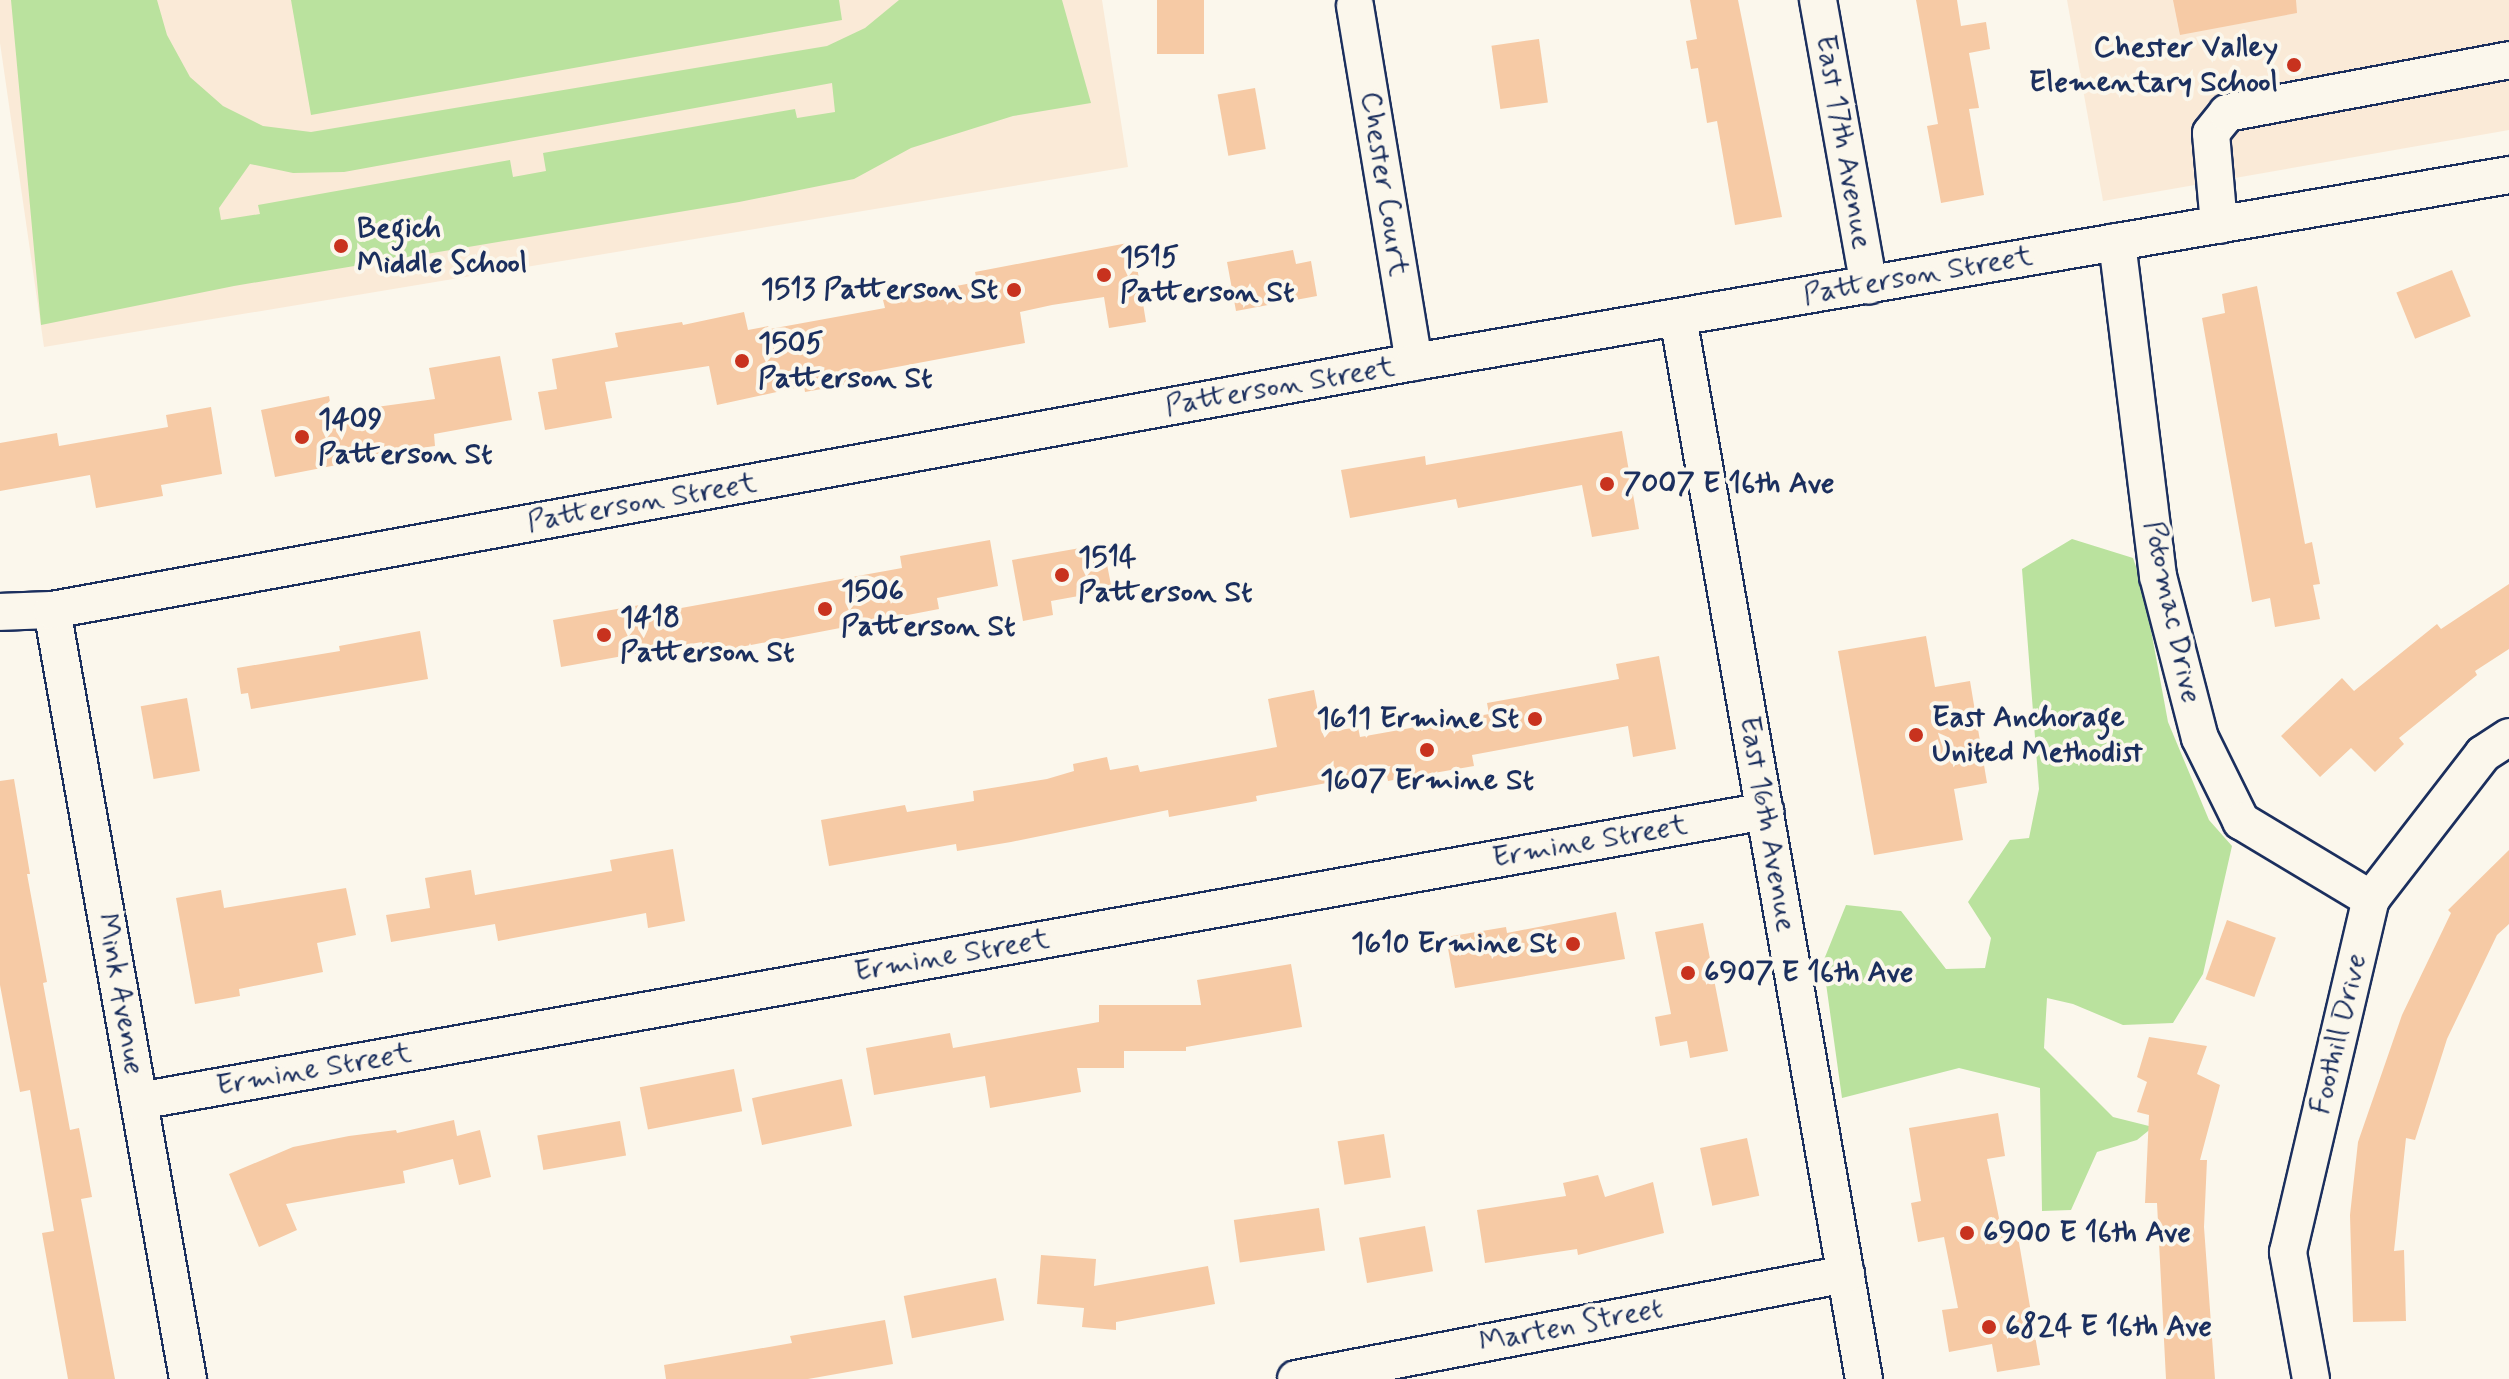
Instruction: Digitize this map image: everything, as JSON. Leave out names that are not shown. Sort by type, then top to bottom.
[{"type":"street","name":"East 17th Avenue","points":[[1818,0],[1869,285]]},
{"type":"street","name":"Chester Court","points":[[1355,6],[1414,362]]},
{"type":"street","points":[[2219,225],[2211,133],[2227,113],[2509,60]]},
{"type":"street","name":"Patterson Street","points":[[0,612],[52,610],[1414,362],[2509,175]]},
{"type":"street","name":"Potomac Drive","points":[[2117,242],[2158,576],[2200,738],[2241,821],[2371,899]]},
{"type":"street","name":"East 16th Avenue","points":[[1678,317],[1864,1379]]},
{"type":"street","name":"Patterson Street","points":[[0,628],[52,610]]},
{"type":"street","name":"Mink Avenue","points":[[52,610],[188,1379]]},
{"type":"street","name":"Foothill Drive","points":[[2311,1379],[2288,1252],[2371,899],[2483,754],[2509,737]]},
{"type":"street","name":"Ermine Street","points":[[139,1101],[1765,811]]},
{"type":"street","name":"Marten Street","points":[[1296,1379],[1846,1274]]},
{"type":"shaded area","name":"Begich Middle School","points":[[0,0],[1102,0],[1128,167],[44,347],[0,43]]},
{"type":"shaded area","name":"Chester Valley Elementary School","points":[[2067,0],[2509,0],[2509,130],[2103,201]]},
{"type":"green space","points":[[11,0],[157,0],[167,35],[190,77],[223,106],[263,126],[311,132],[827,46],[865,28],[899,0],[1062,0],[1091,103],[1013,116],[911,148],[854,179],[739,202],[234,286],[41,325]],"holes":[[[832,83],[835,112],[797,118],[795,109],[543,153],[546,171],[513,177],[510,160],[258,205],[260,214],[221,220],[219,208],[250,164],[293,173],[344,172]]]},
{"type":"green space","points":[[291,0],[839,0],[842,20],[311,115]]},
{"type":"green space","points":[[2072,539],[2133,558],[2143,587],[2168,722],[2209,820],[2232,846],[2203,974],[2173,1023],[2123,1025],[2073,1004],[2047,998],[2044,1048],[2113,1117],[2153,1127],[2137,1140],[2097,1152],[2071,1210],[2042,1211],[2040,1088],[1959,1068],[1842,1098],[1823,962],[1846,905],[1901,911],[1946,969],[1985,968],[1991,938],[1968,902],[2010,840],[2029,838],[2039,789],[2022,569]]},
{"type":"building","points":[[1157,0],[1204,0],[1204,54],[1157,54]]},
{"type":"building","points":[[1690,0],[1738,0],[1782,217],[1735,225],[1717,121],[1707,123],[1698,68],[1691,69],[1686,41],[1697,39]]},
{"type":"building","points":[[1916,0],[1957,0],[1961,26],[1986,22],[1990,49],[1969,53],[1979,108],[1969,109],[1984,195],[1941,203],[1927,126],[1938,124]]},
{"type":"building","name":"Chester Valley Elementary School","points":[[2173,0],[2296,0],[2297,13],[2180,35]]},
{"type":"building","points":[[1539,39],[1548,102],[1500,109],[1491,46]]},
{"type":"building","points":[[1255,88],[1266,149],[1228,156],[1218,95]]},
{"type":"building","points":[[1133,242],[1146,322],[1109,328],[1104,297],[1052,305],[1020,312],[1025,343],[854,375],[855,383],[805,392],[804,386],[717,405],[709,366],[605,382],[612,418],[545,430],[538,392],[557,389],[552,359],[618,347],[615,333],[682,322],[683,325],[744,312],[748,330],[769,326],[770,329],[885,308],[883,300],[977,282],[975,272]]},
{"type":"building","points":[[1293,250],[1296,264],[1311,261],[1317,296],[1236,311],[1227,262]]},
{"type":"building","points":[[2452,270],[2471,316],[2415,339],[2396,292]]},
{"type":"building","points":[[2257,286],[2305,544],[2312,542],[2320,584],[2313,585],[2320,619],[2275,627],[2270,598],[2252,602],[2202,318],[2225,313],[2222,294]]},
{"type":"building","points":[[500,356],[512,420],[434,434],[435,446],[341,459],[342,464],[275,477],[261,410],[329,396],[332,413],[435,399],[429,368]]},
{"type":"building","points":[[211,407],[222,474],[161,485],[163,496],[96,508],[90,475],[0,491],[0,443],[57,433],[59,446],[168,427],[166,415]]},
{"type":"building","points":[[1622,431],[1639,529],[1592,537],[1582,485],[1458,508],[1456,499],[1350,518],[1341,470],[1425,456],[1426,465]]},
{"type":"building","points":[[990,540],[998,586],[937,598],[939,609],[704,654],[702,642],[561,667],[553,620],[646,604],[648,614],[902,568],[900,556]]},
{"type":"building","name":"1514 Patterson St","points":[[1103,544],[1112,590],[1051,601],[1053,615],[1023,621],[1012,560]]},
{"type":"building","points":[[2509,584],[2509,649],[2475,671],[2477,675],[2399,738],[2404,744],[2375,772],[2351,748],[2320,777],[2281,736],[2342,678],[2354,691],[2437,624],[2441,629]]},
{"type":"building","points":[[420,631],[428,679],[251,709],[248,693],[241,694],[237,668],[340,651],[339,646]]},
{"type":"building","name":"East Anchorage United Methodist","points":[[1926,636],[1935,687],[1970,681],[1987,783],[1954,789],[1963,840],[1874,855],[1838,651]]},
{"type":"building","points":[[1659,656],[1676,749],[1633,757],[1628,726],[1472,755],[1474,766],[1388,781],[1386,772],[1256,796],[1257,801],[1169,817],[1168,810],[957,851],[956,844],[829,866],[821,820],[905,805],[907,812],[974,801],[973,791],[1047,779],[1074,771],[1073,764],[1107,757],[1110,770],[1138,765],[1140,772],[1277,747],[1268,699],[1314,690],[1322,733],[1358,727],[1360,737],[1489,714],[1487,703],[1619,679],[1616,664]]},
{"type":"building","points":[[187,698],[200,771],[154,779],[141,706]]},
{"type":"building","points":[[14,779],[30,874],[27,874],[47,982],[43,983],[70,1130],[79,1128],[92,1197],[81,1199],[115,1379],[68,1379],[42,1233],[54,1231],[30,1090],[20,1092],[0,985],[0,781]]},
{"type":"building","points":[[673,849],[685,921],[648,928],[646,913],[498,941],[495,924],[391,942],[386,915],[430,908],[425,878],[471,870],[475,895],[612,871],[610,860]]},
{"type":"building","points":[[2509,850],[2509,924],[2497,935],[2447,1039],[2415,1140],[2406,1138],[2394,1251],[2404,1250],[2406,1321],[2353,1322],[2350,1215],[2358,1142],[2402,1015],[2451,913],[2448,910]]},
{"type":"building","points":[[346,888],[356,935],[317,943],[323,972],[239,989],[240,996],[195,1004],[176,898],[221,890],[224,908]]},
{"type":"building","points":[[1616,912],[1625,959],[1455,988],[1446,937],[1506,927],[1507,933]]},
{"type":"building","points":[[2227,920],[2276,938],[2254,997],[2205,979]]},
{"type":"building","name":"6907 E 16th Ave","points":[[1703,923],[1728,1051],[1690,1058],[1687,1041],[1660,1046],[1655,1017],[1671,1014],[1655,932]]},
{"type":"building","points":[[1291,964],[1302,1027],[1186,1047],[1186,1051],[1124,1051],[1124,1068],[1077,1068],[1081,1092],[990,1108],[985,1076],[874,1095],[866,1048],[950,1033],[953,1048],[1099,1022],[1099,1005],[1201,1005],[1197,980]]},
{"type":"building","points":[[2149,1037],[2207,1046],[2197,1074],[2220,1085],[2200,1160],[2207,1160],[2204,1227],[2215,1379],[2166,1379],[2157,1203],[2145,1203],[2149,1115],[2137,1112],[2147,1082],[2137,1077]]},
{"type":"building","points":[[734,1069],[742,1111],[648,1130],[640,1087]]},
{"type":"building","points":[[842,1079],[852,1126],[762,1145],[752,1098]]},
{"type":"building","points":[[1998,1113],[2005,1156],[1987,1159],[2001,1228],[2016,1225],[2040,1365],[1997,1372],[1992,1344],[1949,1352],[1942,1310],[1958,1308],[1944,1237],[1918,1242],[1911,1203],[1921,1201],[1909,1128]]},
{"type":"building","points":[[454,1120],[457,1136],[480,1130],[491,1177],[459,1185],[453,1159],[403,1171],[405,1183],[286,1204],[297,1230],[259,1247],[229,1174],[293,1147],[349,1136],[396,1130],[397,1133]]},
{"type":"building","points":[[620,1121],[626,1155],[543,1170],[537,1136]]},
{"type":"building","points":[[1384,1134],[1391,1177],[1344,1185],[1338,1141]]},
{"type":"building","points":[[1747,1138],[1759,1196],[1712,1206],[1700,1148]]},
{"type":"building","points":[[1598,1175],[1605,1197],[1653,1182],[1664,1233],[1578,1255],[1577,1249],[1485,1263],[1477,1210],[1566,1196],[1563,1183]]},
{"type":"building","points":[[1319,1208],[1325,1251],[1240,1263],[1234,1220]]},
{"type":"building","points":[[1425,1226],[1433,1271],[1367,1283],[1359,1238]]},
{"type":"building","points":[[1041,1255],[1096,1259],[1094,1286],[1208,1266],[1215,1304],[1116,1322],[1116,1330],[1082,1327],[1084,1308],[1037,1304]]},
{"type":"building","points":[[996,1278],[1004,1320],[912,1338],[904,1296]]},
{"type":"building","points":[[885,1320],[893,1364],[808,1379],[666,1379],[664,1365],[792,1343],[790,1336]]},
{"type":"place","name":"Chester Valley Elementary School","points":[[2294,65]]},
{"type":"place","name":"Begich Middle School","points":[[341,246]]},
{"type":"place","name":"1515 Patterson St","points":[[1104,275]]},
{"type":"place","name":"1513 Patterson St","points":[[1014,290]]},
{"type":"place","name":"1505 Patterson St","points":[[742,361]]},
{"type":"place","name":"1409 Patterson St","points":[[302,437]]},
{"type":"place","name":"7007 E 16th Ave","points":[[1607,484]]},
{"type":"place","name":"1514 Patterson St","points":[[1062,575]]},
{"type":"place","name":"1506 Patterson St","points":[[825,609]]},
{"type":"place","name":"1418 Patterson St","points":[[604,635]]},
{"type":"place","name":"1611 Ermine St","points":[[1535,719]]},
{"type":"place","name":"East Anchorage United Methodist","points":[[1916,735]]},
{"type":"place","name":"1607 Ermine St","points":[[1427,750]]},
{"type":"place","name":"1610 Ermine St","points":[[1573,944]]},
{"type":"place","name":"6907 E 16th Ave","points":[[1688,973]]},
{"type":"place","name":"6900 E 16th Ave","points":[[1967,1233]]},
{"type":"place","name":"6824 E 16th Ave","points":[[1989,1327]]}]
